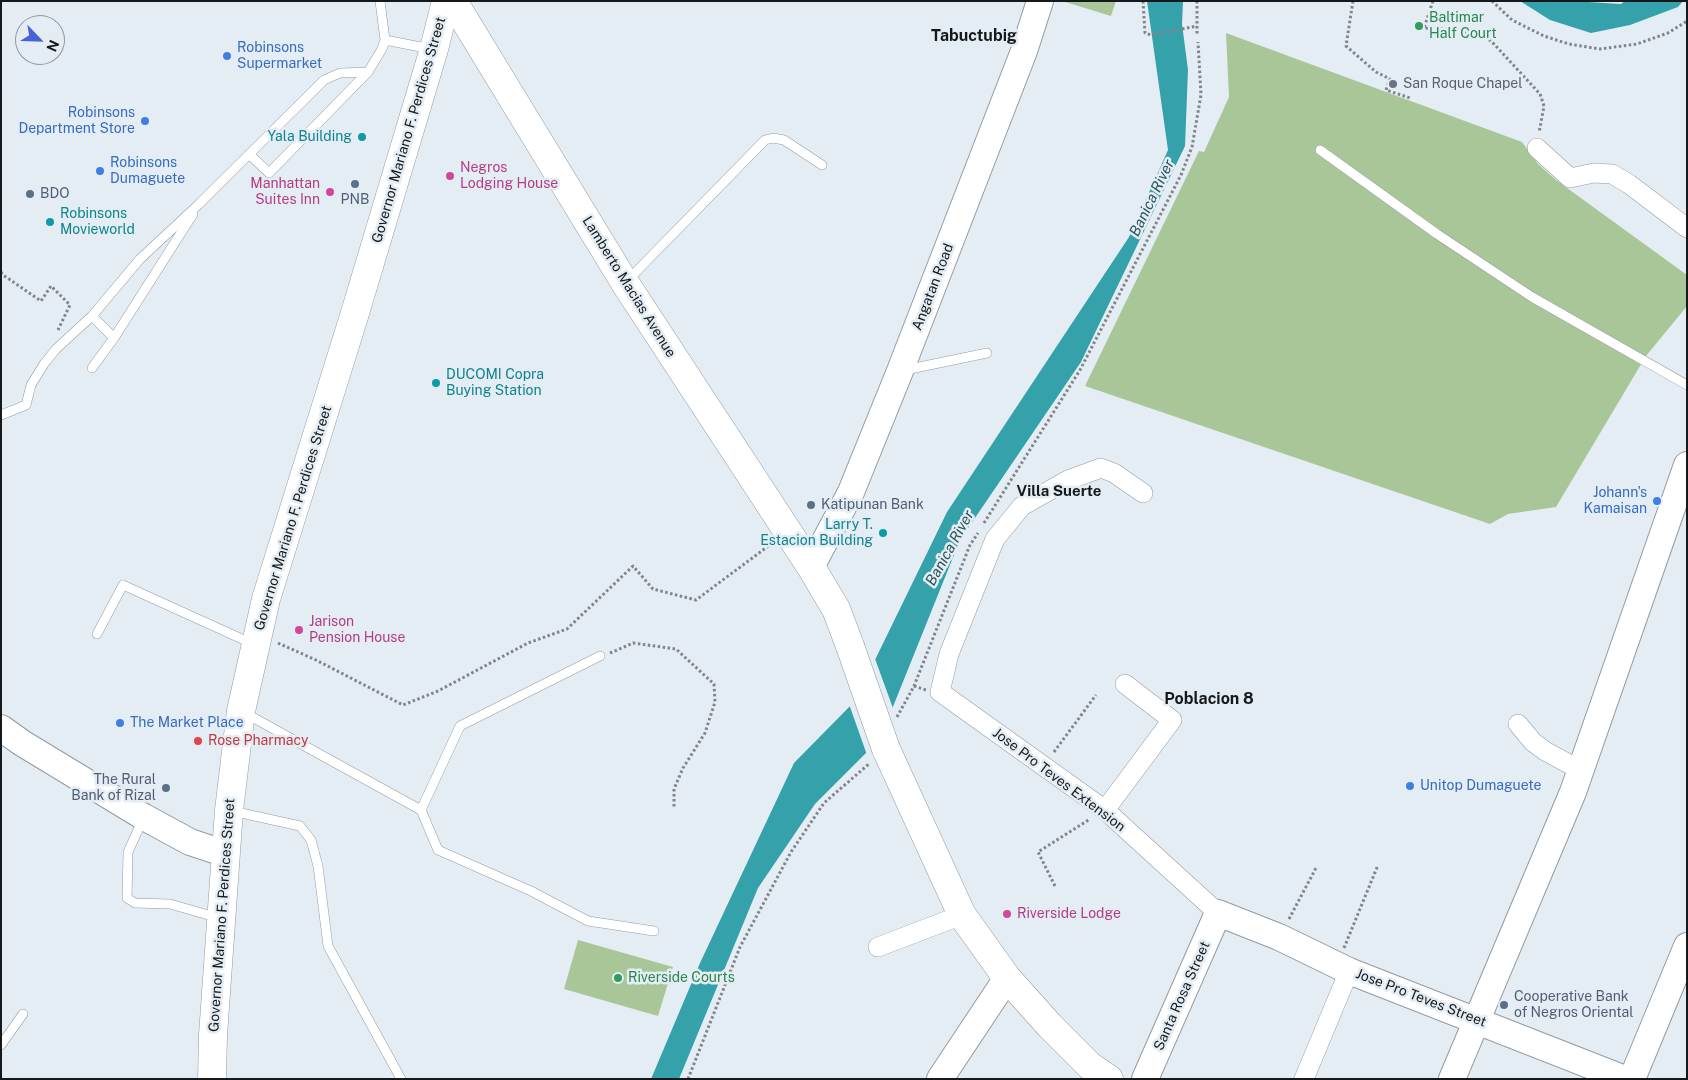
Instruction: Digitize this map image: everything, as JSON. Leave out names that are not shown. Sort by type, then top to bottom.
[{"type":"main road","name":"Governor Mariano F. Perdices Street","points":[[212,1079],[213,1035],[229,810],[241,711],[266,599],[355,313],[434,49],[446,1]]},
{"type":"main road","name":"Lamberto Macias Avenue","points":[[453,1],[625,283],[788,531],[836,609],[850,646],[879,755],[962,914],[1007,978],[1050,1026],[1090,1066],[1109,1079]]},
{"type":"street","name":"Angatan Road","points":[[811,567],[851,492],[900,371],[1024,51],[1040,1]]},
{"type":"street","points":[[1537,148],[1570,178],[1594,173],[1612,174],[1687,228]]},
{"type":"street","points":[[1452,1079],[1573,792],[1687,465]]},
{"type":"street","name":"Jose Pro Teves Extension","points":[[1143,493],[1114,473],[1101,468],[1068,480],[1022,506],[995,539],[949,654],[940,692],[1105,810],[1218,913]]},
{"type":"street","points":[[1105,810],[1172,720],[1125,684]]},
{"type":"street","points":[[1518,724],[1533,742],[1545,751],[1569,764],[1582,768]]},
{"type":"street","points":[[1,728],[22,743],[144,817],[190,842],[226,854]]},
{"type":"street","name":"Jose Pro Teves Street","points":[[1218,913],[1279,937],[1344,967],[1625,1079]]},
{"type":"street","name":"Santa Rosa Street","points":[[1145,1079],[1218,913]]},
{"type":"street","points":[[878,947],[962,914]]},
{"type":"street","points":[[1632,1079],[1687,946]]},
{"type":"street","points":[[1304,1079],[1344,967]]},
{"type":"street","points":[[940,1079],[1007,978]]},
{"type":"lane","points":[[249,154],[269,173],[368,72],[382,49],[385,40],[380,1]]},
{"type":"lane","points":[[385,40],[434,49]]},
{"type":"lane","points":[[1,415],[26,405],[32,386],[44,364],[56,349],[92,316],[140,259],[198,205],[324,80],[340,73],[368,72]]},
{"type":"lane","points":[[625,283],[765,140],[774,138],[784,140],[822,165]]},
{"type":"lane","points":[[1320,150],[1437,234],[1532,298],[1687,385]]},
{"type":"lane","points":[[92,368],[114,338],[198,205]]},
{"type":"lane","points":[[92,316],[114,338]]},
{"type":"lane","points":[[900,371],[987,353]]},
{"type":"lane","points":[[97,634],[123,585],[257,639]]},
{"type":"lane","points":[[421,810],[460,726],[600,656]]},
{"type":"lane","points":[[241,711],[421,810],[438,850],[531,890],[588,921],[654,931]]},
{"type":"lane","points":[[229,810],[300,826],[311,840],[318,866],[328,946],[401,1079]]},
{"type":"lane","points":[[144,817],[128,852],[128,898],[135,902],[170,904],[221,919]]},
{"type":"lane","points":[[1,1045],[23,1014]]},
{"type":"path","points":[[1143,1],[1146,33],[1151,35],[1197,26]]},
{"type":"path","points":[[1197,1],[1197,34]]},
{"type":"path","points":[[1353,1],[1346,46],[1376,72],[1390,79],[1386,90],[1410,98]]},
{"type":"path","points":[[1433,1],[1424,28],[1456,30],[1486,37],[1540,94],[1544,106],[1537,148]]},
{"type":"path","points":[[1492,1],[1512,20],[1544,36],[1569,44],[1600,49],[1637,44],[1668,33],[1687,21]]},
{"type":"path","points":[[1101,332],[1181,175],[1192,147],[1201,95],[1198,42]]},
{"type":"path","points":[[1,272],[3,276],[40,301],[51,286],[70,305],[54,338]]},
{"type":"path","points":[[257,639],[316,660],[403,706],[438,691],[528,643],[567,629],[633,566],[653,589],[696,600],[788,531]]},
{"type":"path","points":[[600,656],[616,652],[634,643],[676,649],[714,684],[715,702],[705,733],[683,768],[674,788],[674,809]]},
{"type":"path","points":[[895,720],[914,686]]},
{"type":"path","points":[[1043,766],[1096,695]]},
{"type":"path","points":[[688,1079],[740,947],[791,852],[824,803],[879,755]]},
{"type":"path","points":[[1055,886],[1038,852],[1105,810]]},
{"type":"path","points":[[1344,967],[1378,864]]},
{"type":"path","points":[[1279,937],[1317,866]]},
{"type":"green space","points":[[1062,1],[1116,1],[1111,16]]},
{"type":"green space","points":[[1226,33],[1522,142],[1538,164],[1556,180],[1687,275],[1687,306],[1646,356],[1556,507],[1508,514],[1490,524],[1085,386],[1199,151],[1204,152],[1229,97]]},
{"type":"green space","name":"Riverside Courts","points":[[578,940],[673,967],[658,1016],[564,989]]},
{"type":"water","name":"Banica River","points":[[1147,1],[1183,1],[1182,24],[1188,70],[1185,146],[1081,362],[960,540],[880,739],[815,804],[758,888],[679,1079],[651,1079],[700,963],[794,763],[855,701],[947,512],[1129,237],[1168,150]]},
{"type":"water","points":[[1520,1],[1572,1],[1621,4],[1625,1],[1683,1],[1678,7],[1630,25],[1591,33],[1550,20]]},
{"type":"pier","points":[[874,656],[894,711],[882,740],[867,755],[849,704]]},
{"type":"place","name":"Baltimar Half Court","points":[[1419,26]]},
{"type":"place","name":"Robinsons Supermarket","points":[[227,56]]},
{"type":"place","name":"San Roque Chapel","points":[[1393,84]]},
{"type":"place","name":"Robinsons Department Store","points":[[145,121]]},
{"type":"place","name":"Yala Building","points":[[362,137]]},
{"type":"place","name":"Robinsons Dumaguete","points":[[100,171]]},
{"type":"place","name":"Negros Lodging House","points":[[450,176]]},
{"type":"place","name":"PNB","points":[[355,184]]},
{"type":"place","name":"Manhattan Suites Inn","points":[[330,192]]},
{"type":"place","name":"BDO","points":[[30,194]]},
{"type":"place","name":"Robinsons Movieworld","points":[[50,222]]},
{"type":"place","name":"DUCOMI Copra Buying Station","points":[[436,383]]},
{"type":"place","name":"Johann's Kamaisan","points":[[1657,501]]},
{"type":"place","name":"Katipunan Bank","points":[[811,505]]},
{"type":"place","name":"Larry T. Estacion Building","points":[[883,533]]},
{"type":"place","name":"Jarison Pension House","points":[[299,630]]},
{"type":"place","name":"The Market Place","points":[[120,723]]},
{"type":"place","name":"Rose Pharmacy","points":[[198,741]]},
{"type":"place","name":"Unitop Dumaguete","points":[[1410,786]]},
{"type":"place","name":"The Rural Bank of Rizal","points":[[166,788]]},
{"type":"place","name":"Riverside Lodge","points":[[1007,914]]},
{"type":"place","name":"Riverside Courts","points":[[618,978]]},
{"type":"place","name":"Cooperative Bank of Negros Oriental","points":[[1504,1005]]},
{"type":"district","name":"Tabuctubig","points":[[974,36]]},
{"type":"district","name":"Villa Suerte","points":[[1059,491]]},
{"type":"district","name":"Poblacion 8","points":[[1209,699]]}]
